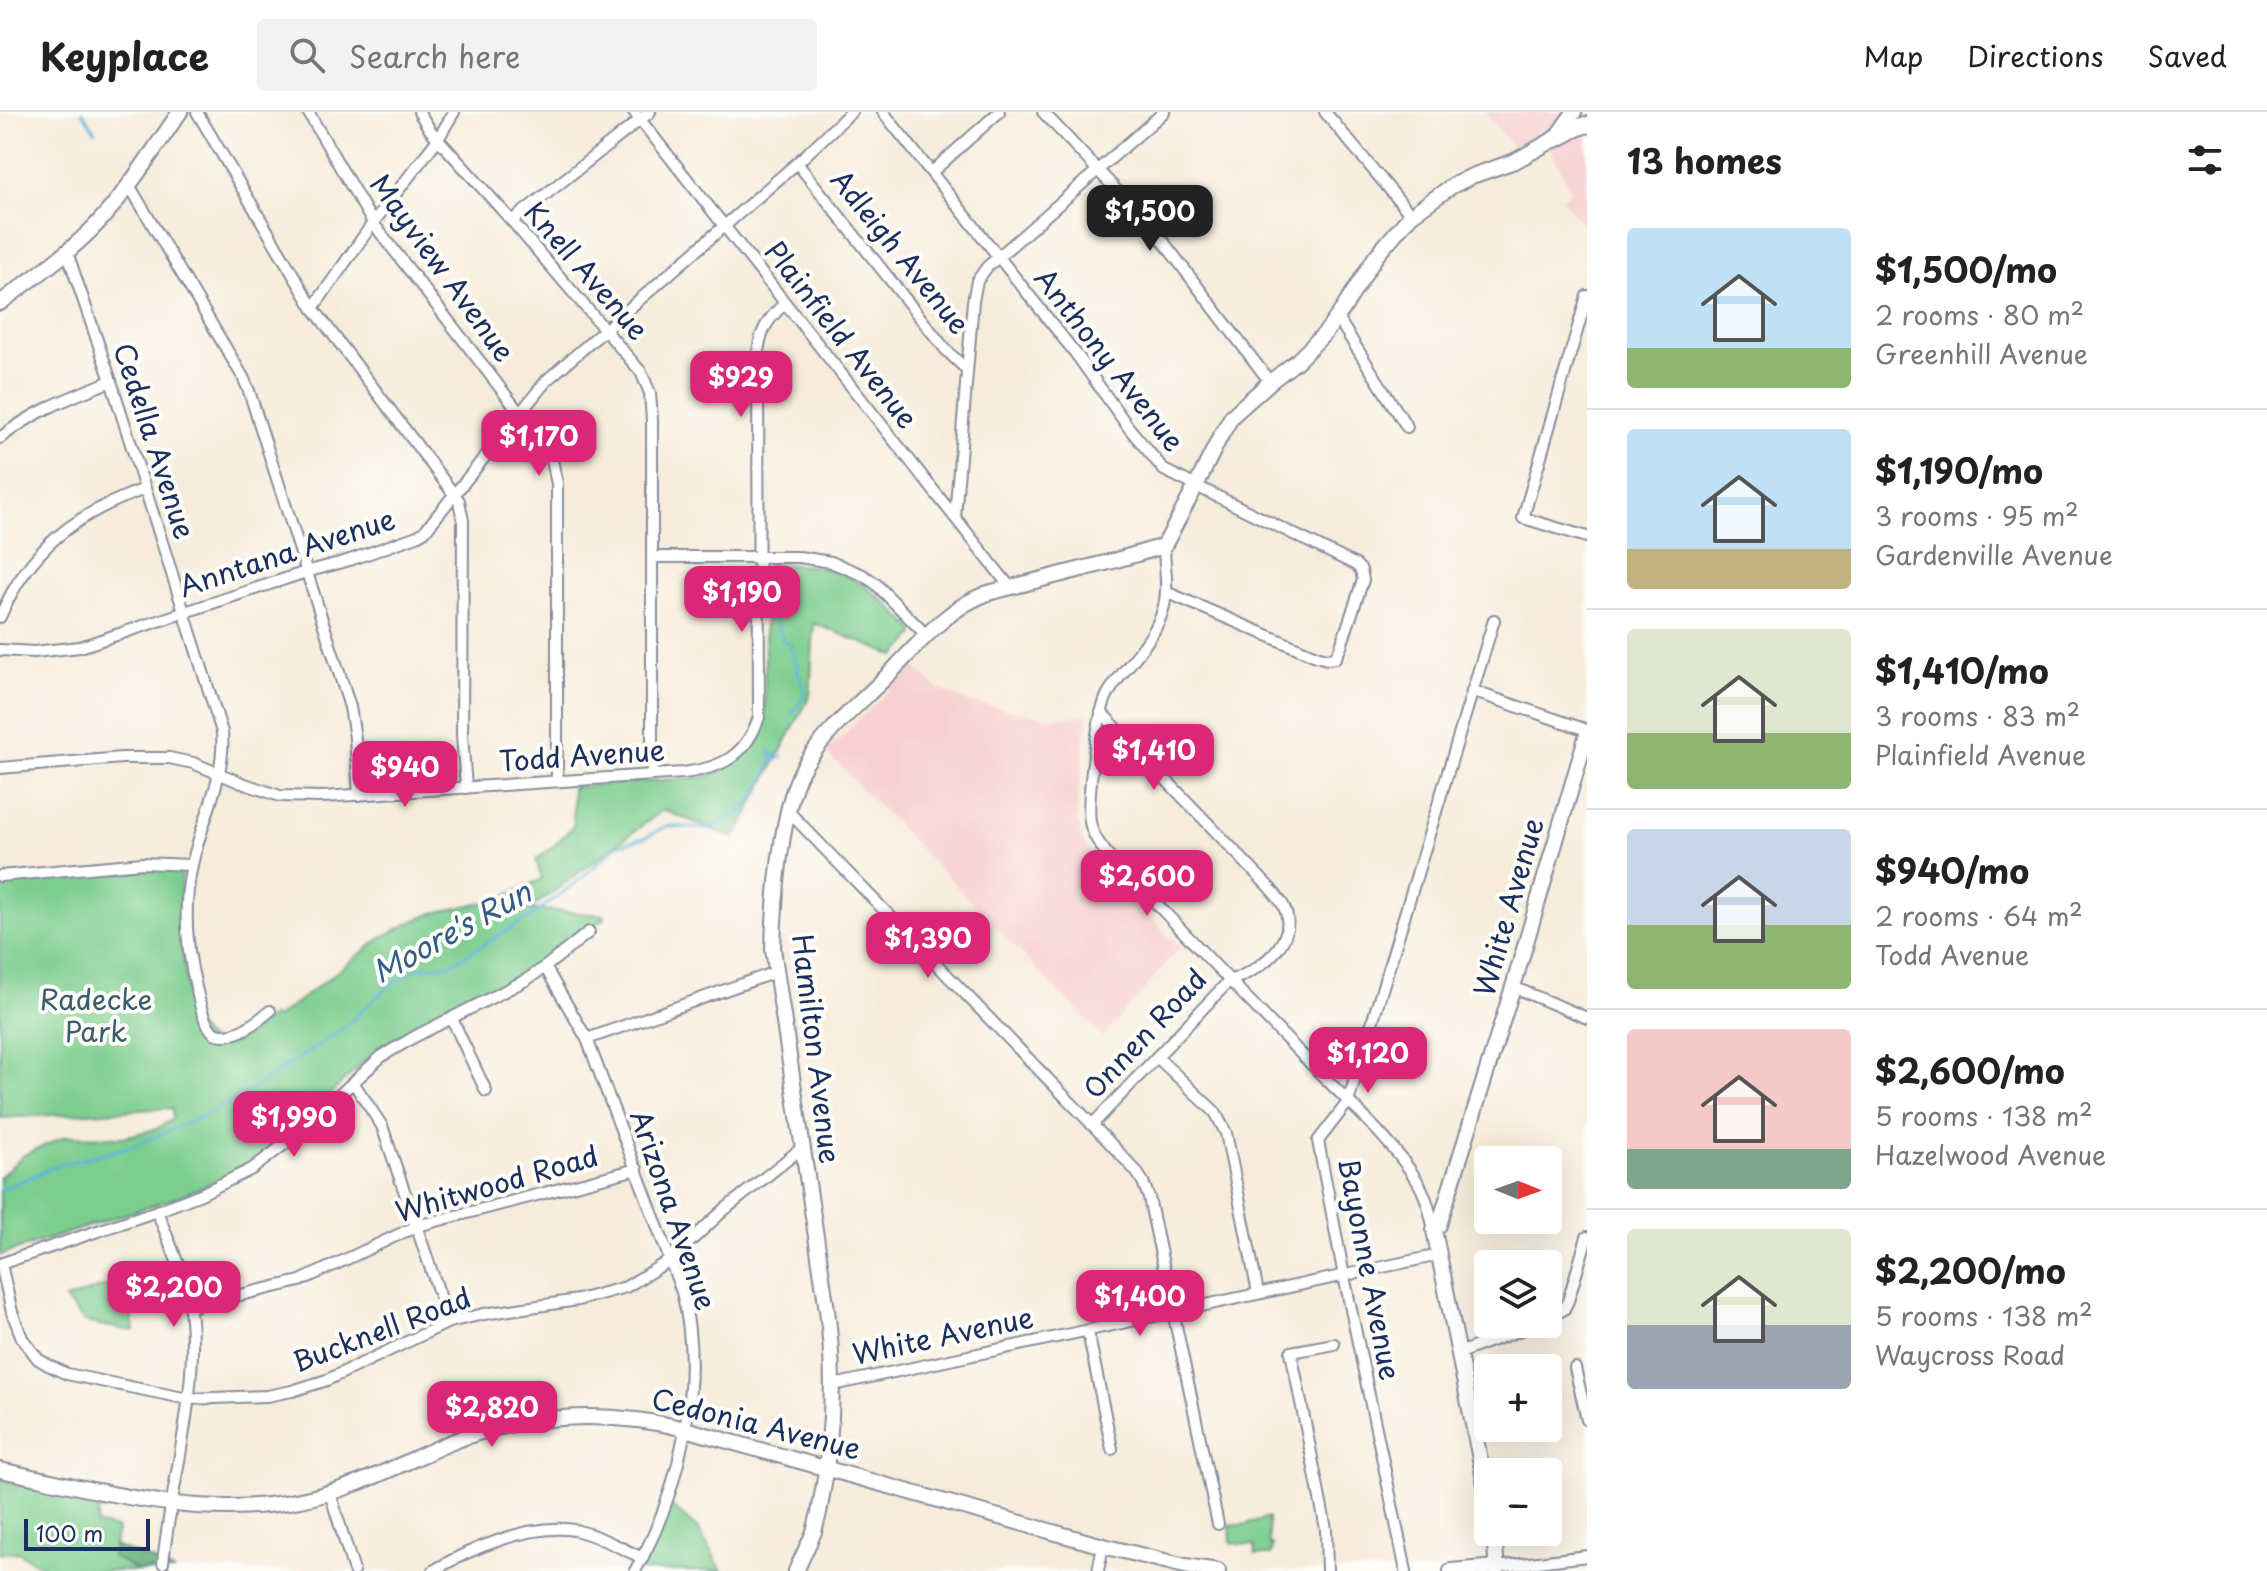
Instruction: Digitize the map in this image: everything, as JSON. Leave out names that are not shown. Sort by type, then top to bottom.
[{"type":"main road","points":[[1555,139],[1587,125]]},
{"type":"street","points":[[0,301],[67,252],[96,225],[129,185],[180,112]]},
{"type":"street","points":[[197,112],[313,308],[455,493],[462,509],[462,735],[466,788]]},
{"type":"street","name":"Mayview Avenue","points":[[308,112],[373,223],[547,449],[557,484],[557,781]]},
{"type":"street","name":"Knell Avenue","points":[[419,112],[430,130],[605,328],[641,372],[650,393],[652,775]]},
{"type":"street","points":[[313,308],[438,139],[454,112]]},
{"type":"street","points":[[512,221],[637,116],[650,112]]},
{"type":"street","name":"Anntana Avenue","points":[[0,650],[34,652],[80,647],[306,572],[365,556],[424,532],[547,380],[797,163],[851,112]]},
{"type":"street","name":"Anthony Avenue","points":[[883,112],[1076,354],[1156,463],[1164,470],[1356,565],[1361,570],[1363,580],[1340,649],[1332,659],[1316,656],[1166,592]]},
{"type":"street","points":[[932,172],[999,112]]},
{"type":"street","points":[[1043,112],[1156,232],[1270,382]]},
{"type":"street","points":[[955,517],[975,287],[982,274],[998,258],[1164,112]]},
{"type":"street","points":[[1325,112],[1411,215]]},
{"type":"street","points":[[1480,1458],[1434,1230],[1428,1205],[1416,1179],[1378,1132],[1111,857],[1093,832],[1090,808],[1101,712],[1107,694],[1147,644],[1162,613],[1166,592],[1164,546],[1232,416],[1307,352],[1337,317],[1376,256],[1411,215],[1452,186],[1515,161],[1555,139],[1574,112]]},
{"type":"street","name":"Plainfield Avenue","points":[[637,116],[1010,587]]},
{"type":"street","name":"Adleigh Avenue","points":[[797,163],[946,350],[967,370]]},
{"type":"street","points":[[129,185],[243,377],[350,707],[359,795]]},
{"type":"street","name":"Cedella Avenue","points":[[67,252],[220,722],[223,743],[219,772],[192,865],[186,924],[192,972],[204,1017],[214,1033],[229,1035],[245,1029],[270,1011]]},
{"type":"street","points":[[1587,296],[1523,518],[1587,537]]},
{"type":"street","points":[[758,558],[759,339],[769,319],[784,304]]},
{"type":"street","points":[[1337,317],[1407,427]]},
{"type":"street","points":[[0,438],[54,404],[111,381]]},
{"type":"street","points":[[0,617],[25,572],[56,537],[91,511],[145,489]]},
{"type":"street","name":"Hamilton Avenue","points":[[796,1571],[814,1532],[822,1499],[833,1385],[829,1321],[773,949],[788,811],[796,784],[808,760],[831,732],[941,620],[969,601],[1164,546]]},
{"type":"street","points":[[653,557],[814,558],[831,562],[876,584],[926,635]]},
{"type":"street","name":"Todd Avenue","points":[[0,768],[148,757],[181,760],[280,796],[323,797],[708,769],[740,750],[757,723],[758,558]]},
{"type":"street","name":"Bayonne Avenue","points":[[1406,1571],[1318,1141],[1348,1102],[1494,620]]},
{"type":"street","points":[[1472,691],[1587,732]]},
{"type":"street","name":"Onnen Road","points":[[1092,1125],[1229,981],[1249,973],[1273,955],[1286,927],[1285,909],[1269,887],[1101,712]]},
{"type":"street","name":"White Avenue","points":[[1434,1230],[1439,1225],[1513,987],[1587,732]]},
{"type":"street","points":[[788,811],[1125,1159],[1143,1182],[1149,1198],[1218,1524]]},
{"type":"street","points":[[0,876],[142,863],[192,865]]},
{"type":"street","points":[[1,1264],[157,1211],[252,1169],[300,1132],[382,1056],[545,967],[589,932]]},
{"type":"street","name":"Arizona Avenue","points":[[545,967],[587,1039],[682,1292],[689,1331],[690,1367],[685,1429],[671,1482],[643,1558],[635,1571]]},
{"type":"street","points":[[587,1039],[776,972]]},
{"type":"street","points":[[1513,987],[1587,1018]]},
{"type":"street","points":[[452,1019],[486,1091]]},
{"type":"street","points":[[1157,1057],[1215,1112],[1226,1133],[1258,1293]]},
{"type":"street","points":[[353,1082],[381,1124],[449,1322]]},
{"type":"street","name":"Bucknell Road","points":[[1,1264],[16,1326],[22,1338],[38,1359],[67,1374],[188,1399],[267,1396],[341,1374],[449,1322],[602,1295],[626,1287],[670,1260],[724,1210],[802,1148]]},
{"type":"street","name":"Whitwood Road","points":[[189,1307],[300,1281],[417,1226],[637,1169]]},
{"type":"street","points":[[157,1211],[189,1307],[191,1349],[188,1399],[163,1563]]},
{"type":"street","points":[[1562,1310],[1568,1301],[1587,1237]]},
{"type":"street","name":"White Avenue","points":[[833,1385],[1439,1255]]},
{"type":"street","points":[[1088,1332],[1112,1449]]},
{"type":"street","points":[[1459,1353],[1499,1338]]},
{"type":"street","points":[[1327,1571],[1326,1529],[1291,1352],[1334,1344]]},
{"type":"street","points":[[1575,1368],[1587,1420]]},
{"type":"street","name":"Cedonia Avenue","points":[[0,1470],[172,1504],[247,1507],[299,1501],[330,1493],[460,1439],[514,1424],[594,1417],[647,1421],[825,1467],[1103,1546],[1218,1571]]},
{"type":"street","points":[[330,1493],[354,1571]]},
{"type":"street","points":[[433,1571],[497,1542],[550,1529],[578,1531],[643,1558]]},
{"type":"street","points":[[1098,1571],[1103,1546]]},
{"type":"street","points":[[1495,1546],[1497,1569]]},
{"type":"street","points":[[1451,1571],[1497,1569],[1587,1556]]},
{"type":"shaded area","points":[[1485,112],[1587,112],[1587,229],[1560,198],[1571,192],[1548,144],[1520,158]]},
{"type":"shaded area","points":[[914,666],[937,688],[969,702],[1052,718],[1088,715],[1077,821],[1084,843],[1098,864],[1180,947],[1103,1037],[826,752]]},
{"type":"green space","name":"Radecke Park","points":[[768,564],[816,567],[850,577],[880,597],[914,630],[915,635],[895,656],[814,623],[810,696],[735,838],[663,810],[530,909],[604,915],[605,919],[574,935],[525,972],[378,1049],[261,1157],[231,1175],[175,1198],[0,1255],[0,1177],[24,1155],[65,1136],[124,1137],[156,1129],[173,1119],[172,1108],[0,1118],[0,883],[161,869],[182,873],[181,937],[195,1020],[202,1034],[211,1040],[226,1044],[237,1041],[273,1016],[276,1018],[384,936],[434,913],[499,899],[542,879],[536,860],[574,825],[572,787],[704,777],[728,767],[745,753],[757,734],[765,710],[765,567]]},
{"type":"green space","points":[[120,1281],[125,1283],[132,1331],[85,1322],[65,1300]]},
{"type":"green space","points":[[0,1479],[108,1502],[107,1511],[99,1510],[96,1524],[117,1529],[112,1556],[138,1571],[50,1571],[18,1552],[0,1553]]},
{"type":"green space","points":[[670,1505],[698,1529],[722,1571],[635,1571]]},
{"type":"green space","points":[[1268,1517],[1271,1555],[1255,1555],[1255,1546],[1231,1541],[1230,1525],[1243,1525]]},
{"type":"green space","points":[[114,1546],[173,1571],[138,1571],[112,1556]]},
{"type":"waterway","points":[[82,112],[95,131]]},
{"type":"waterway","points":[[779,589],[779,604],[774,618],[783,640],[791,645],[805,695],[792,714]]},
{"type":"waterway","name":"Moore's Run","points":[[770,750],[773,762]]},
{"type":"waterway","name":"Moore's Run","points":[[0,1190],[59,1165],[136,1145],[209,1113],[253,1089],[341,1030],[392,983],[418,968],[451,964],[533,915],[583,877],[618,845],[644,838],[667,826],[707,829],[738,815],[755,797],[776,753]]},
{"type":"waterway","name":"Moore's Run","points":[[773,762],[783,756]]}]
